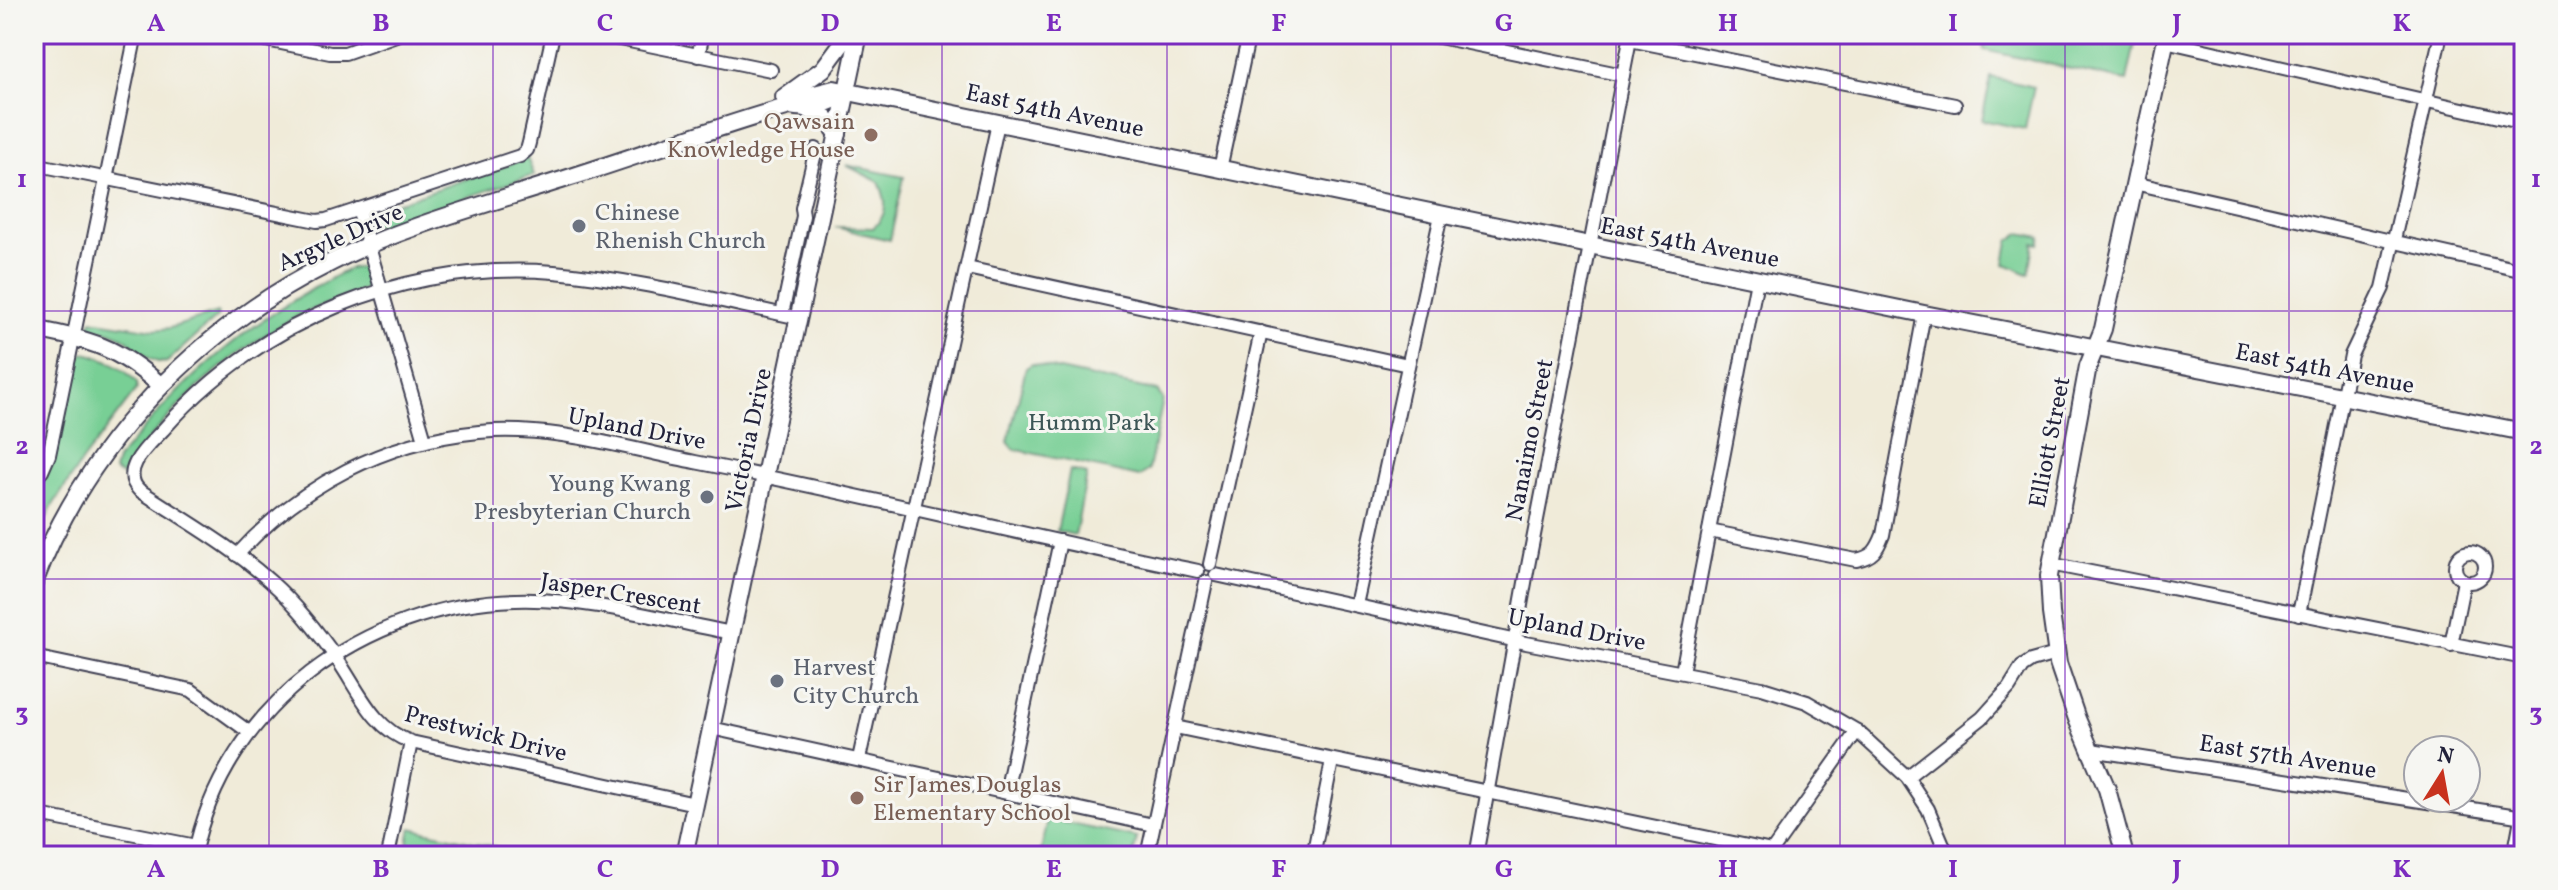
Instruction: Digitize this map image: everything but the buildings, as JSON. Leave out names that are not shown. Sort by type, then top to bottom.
[{"type":"street","points":[[34,479],[42,471],[49,455],[136,34]]},
{"type":"street","points":[[237,34],[330,53],[345,53],[399,34]]},
{"type":"street","points":[[34,164],[317,221],[520,156],[527,150],[553,34]]},
{"type":"street","points":[[595,34],[771,70]]},
{"type":"street","points":[[698,56],[703,34]]},
{"type":"street","points":[[769,112],[787,94],[823,69],[843,42],[856,34]]},
{"type":"street","name":"Victoria Drive","points":[[684,856],[765,476],[791,316],[820,219],[847,93],[856,34]]},
{"type":"street","points":[[1220,169],[1249,34]]},
{"type":"street","points":[[1425,34],[1623,75]]},
{"type":"street","points":[[2299,614],[2351,355],[2379,300],[2441,34]]},
{"type":"street","points":[[1631,37],[1955,105]]},
{"type":"street","name":"Nanaimo Street","points":[[1476,856],[1514,640],[1631,37]]},
{"type":"street","points":[[2166,37],[2524,123]]},
{"type":"street","name":"Elliott Street","points":[[2125,856],[2114,809],[2064,684],[2056,654],[2050,564],[2088,366],[2103,329],[2166,37]]},
{"type":"street","name":"Argyle Drive","points":[[34,583],[85,484],[125,427],[161,386],[232,323],[259,304],[322,267],[369,246],[769,112],[832,102],[847,93]]},
{"type":"street","name":"East 54th Avenue","points":[[847,93],[1924,314],[2524,432]]},
{"type":"street","points":[[798,107],[826,118],[838,134]]},
{"type":"street","points":[[859,759],[998,123]]},
{"type":"street","points":[[382,291],[462,274],[556,272],[630,283],[791,316],[802,208],[816,149]]},
{"type":"street","points":[[2134,183],[2524,271]]},
{"type":"street","points":[[358,209],[425,440]]},
{"type":"street","points":[[1356,605],[1441,215]]},
{"type":"street","points":[[803,216],[820,219]]},
{"type":"street","points":[[967,268],[1408,365]]},
{"type":"street","points":[[1682,672],[1757,280]]},
{"type":"street","name":"Prestwick Drive","points":[[382,291],[322,311],[282,331],[241,359],[176,415],[135,465],[131,480],[139,490],[237,555],[282,592],[309,621],[382,725],[395,736],[695,804]]},
{"type":"street","points":[[1709,531],[1856,560],[1869,557],[1877,550],[1883,535],[1924,314]]},
{"type":"street","points":[[34,329],[106,346],[122,354],[161,386]]},
{"type":"street","points":[[1147,856],[1261,332]]},
{"type":"street","name":"Upland Drive","points":[[237,555],[267,524],[311,490],[389,451],[425,440],[481,431],[523,431],[571,437],[765,476],[1514,640],[1788,695],[1826,711],[1857,731],[1907,777],[1928,809],[1948,856]]},
{"type":"street","points":[[1006,792],[1060,541]]},
{"type":"street","points":[[2050,564],[2524,658]]},
{"type":"street","points":[[2451,645],[2464,581]]},
{"type":"street","name":"Jasper Crescent","points":[[195,851],[219,785],[249,732],[277,701],[334,655],[366,636],[405,619],[469,604],[516,600],[591,606],[731,633]]},
{"type":"street","points":[[1907,777],[1982,718],[2009,688],[2022,667],[2056,654]]},
{"type":"street","points":[[34,657],[191,690],[249,732]]},
{"type":"street","points":[[1175,727],[1772,853],[1857,731]]},
{"type":"street","points":[[711,728],[1153,825]]},
{"type":"street","points":[[388,856],[411,742]]},
{"type":"street","name":"East 57th Avenue","points":[[2091,750],[2523,812]]},
{"type":"street","points":[[1313,856],[1332,761]]},
{"type":"street","points":[[2514,856],[2523,812]]},
{"type":"street","points":[[34,814],[195,851]]},
{"type":"green space","points":[[1987,34],[2137,34],[2127,81],[1984,50]]},
{"type":"green space","points":[[1991,77],[2034,87],[2025,129],[1982,120]]},
{"type":"green space","points":[[527,158],[534,175],[380,226],[370,223],[369,215],[376,210]]},
{"type":"green space","points":[[846,165],[904,177],[890,240],[835,227],[873,228],[884,212],[884,195],[879,182]]},
{"type":"green space","points":[[2020,233],[2041,237],[2039,244],[2034,243],[2029,274],[2005,264],[2009,241]]},
{"type":"green space","points":[[360,267],[368,276],[364,289],[296,317],[247,347],[183,402],[127,466],[123,476],[114,471],[117,460],[169,400],[223,350],[315,287],[351,268]]},
{"type":"green space","points":[[217,313],[218,316],[167,362],[154,361],[118,335],[89,327],[92,320],[154,330]]},
{"type":"green space","points":[[85,353],[120,367],[137,383],[137,389],[82,461],[53,505],[34,543],[34,501],[38,483],[52,464],[75,359]]},
{"type":"green space","name":"Humm Park","points":[[1032,364],[1157,391],[1163,399],[1149,470],[1139,477],[1014,449],[1008,442],[1026,368]]},
{"type":"green space","points":[[1070,470],[1087,474],[1075,535],[1057,531]]},
{"type":"green space","points":[[1048,819],[1137,838],[1133,856],[1040,856]]},
{"type":"green space","points":[[411,828],[536,856],[405,856]]},
{"type":"place","name":"Qawsain Knowledge House","points":[[871,135]]},
{"type":"place","name":"Chinese Rhenish Church","points":[[579,226]]},
{"type":"place","name":"Young Kwang Presbyterian Church","points":[[707,497]]},
{"type":"place","name":"Harvest City Church","points":[[777,681]]},
{"type":"place","name":"Sir James Douglas Elementary School","points":[[857,798]]}]
